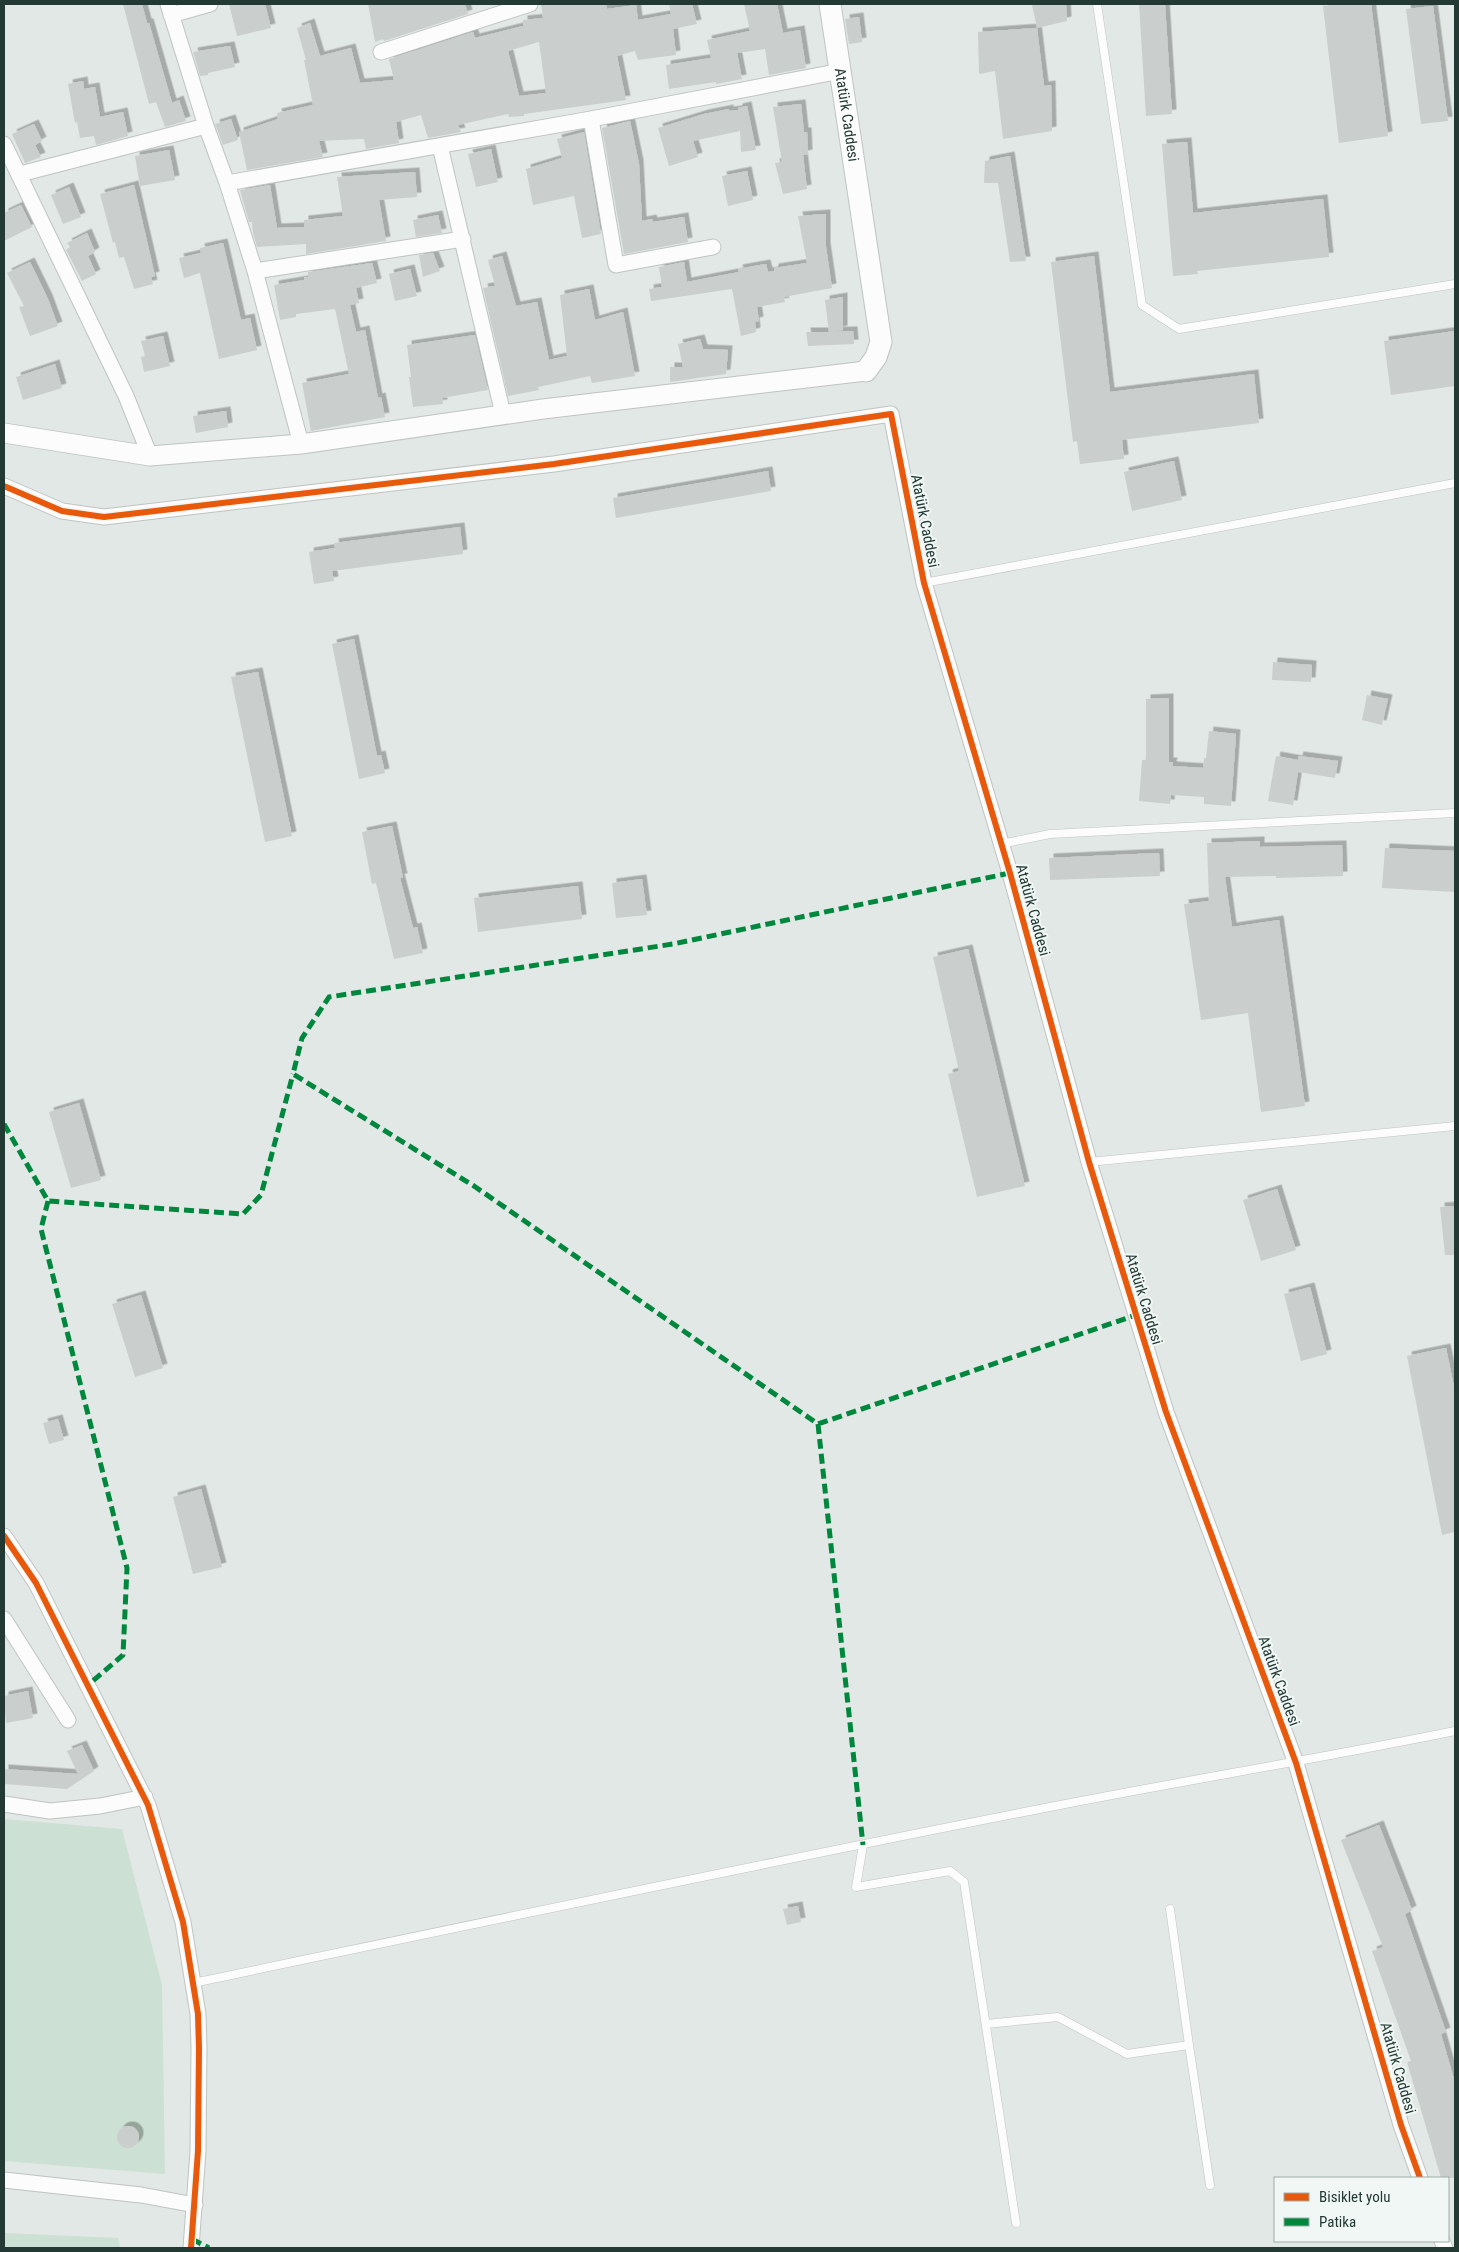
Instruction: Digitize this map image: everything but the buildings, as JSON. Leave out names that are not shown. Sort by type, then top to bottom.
[{"type":"main road","name":"Atatürk Caddesi","points":[[830,4],[881,342],[876,357],[866,371]]},
{"type":"street","points":[[210,4],[170,9],[206,126],[255,271],[301,444]]},
{"type":"street","points":[[382,52],[514,6],[530,4]]},
{"type":"street","points":[[226,183],[371,156],[440,146],[591,119],[841,71]]},
{"type":"street","points":[[591,119],[616,265],[713,247]]},
{"type":"street","points":[[20,174],[206,126]]},
{"type":"street","points":[[4,144],[126,396],[150,456]]},
{"type":"street","points":[[440,146],[503,414]]},
{"type":"street","points":[[255,271],[463,239]]},
{"type":"street","points":[[4,433],[150,456],[301,444],[503,414],[866,371]]},
{"type":"street","name":"Atatürk Caddesi","points":[[4,486],[62,511],[104,517],[554,464],[892,414],[924,583],[1001,844],[1089,1162],[1166,1412],[1296,1763],[1398,2115],[1420,2177]]},
{"type":"street","points":[[4,1536],[36,1583],[145,1798],[183,1922],[198,2014],[199,2048],[198,2151],[191,2248]]},
{"type":"street","points":[[4,1620],[68,1720]]},
{"type":"street","points":[[4,1804],[50,1811],[100,1806],[145,1798]]},
{"type":"street","points":[[4,2180],[141,2195],[195,2205]]},
{"type":"lane","points":[[1097,4],[1142,305],[1179,328],[1455,284]]},
{"type":"lane","points":[[924,583],[1455,483]]},
{"type":"lane","points":[[1001,844],[1050,834],[1455,813]]},
{"type":"lane","points":[[1089,1162],[1455,1126]]},
{"type":"lane","points":[[193,1983],[627,1892],[1058,1806],[1296,1763],[1455,1731]]},
{"type":"lane","points":[[863,1845],[856,1888],[950,1871],[964,1882],[1016,2222]]},
{"type":"lane","points":[[1170,1909],[1210,2185]]},
{"type":"lane","points":[[986,2024],[1058,2017],[1127,2054],[1189,2045]]},
{"type":"green space","points":[[4,1819],[122,1829],[162,1985],[165,2174],[4,2161]]},
{"type":"green space","points":[[4,2233],[118,2238],[120,2248],[4,2248]]},
{"type":"marked path","points":[[1010,873],[673,944],[329,997],[302,1038],[293,1074],[474,1186],[818,1424],[1136,1315]]},
{"type":"marked path","points":[[4,1124],[48,1201],[243,1214],[261,1195],[293,1074]]},
{"type":"marked path","points":[[48,1201],[41,1229],[127,1568],[123,1655],[88,1685]]},
{"type":"marked path","points":[[818,1424],[863,1845]]},
{"type":"marked path","points":[[192,2239],[209,2248]]},
{"type":"cycle path","points":[[4,486],[62,511],[104,517],[554,464],[891,414],[924,583],[1010,873],[1089,1162],[1166,1412],[1296,1763],[1401,2125],[1420,2177]]},
{"type":"cycle path","points":[[4,1536],[36,1583],[148,1805],[183,1922],[198,2014],[199,2048],[198,2151],[191,2248]]}]
